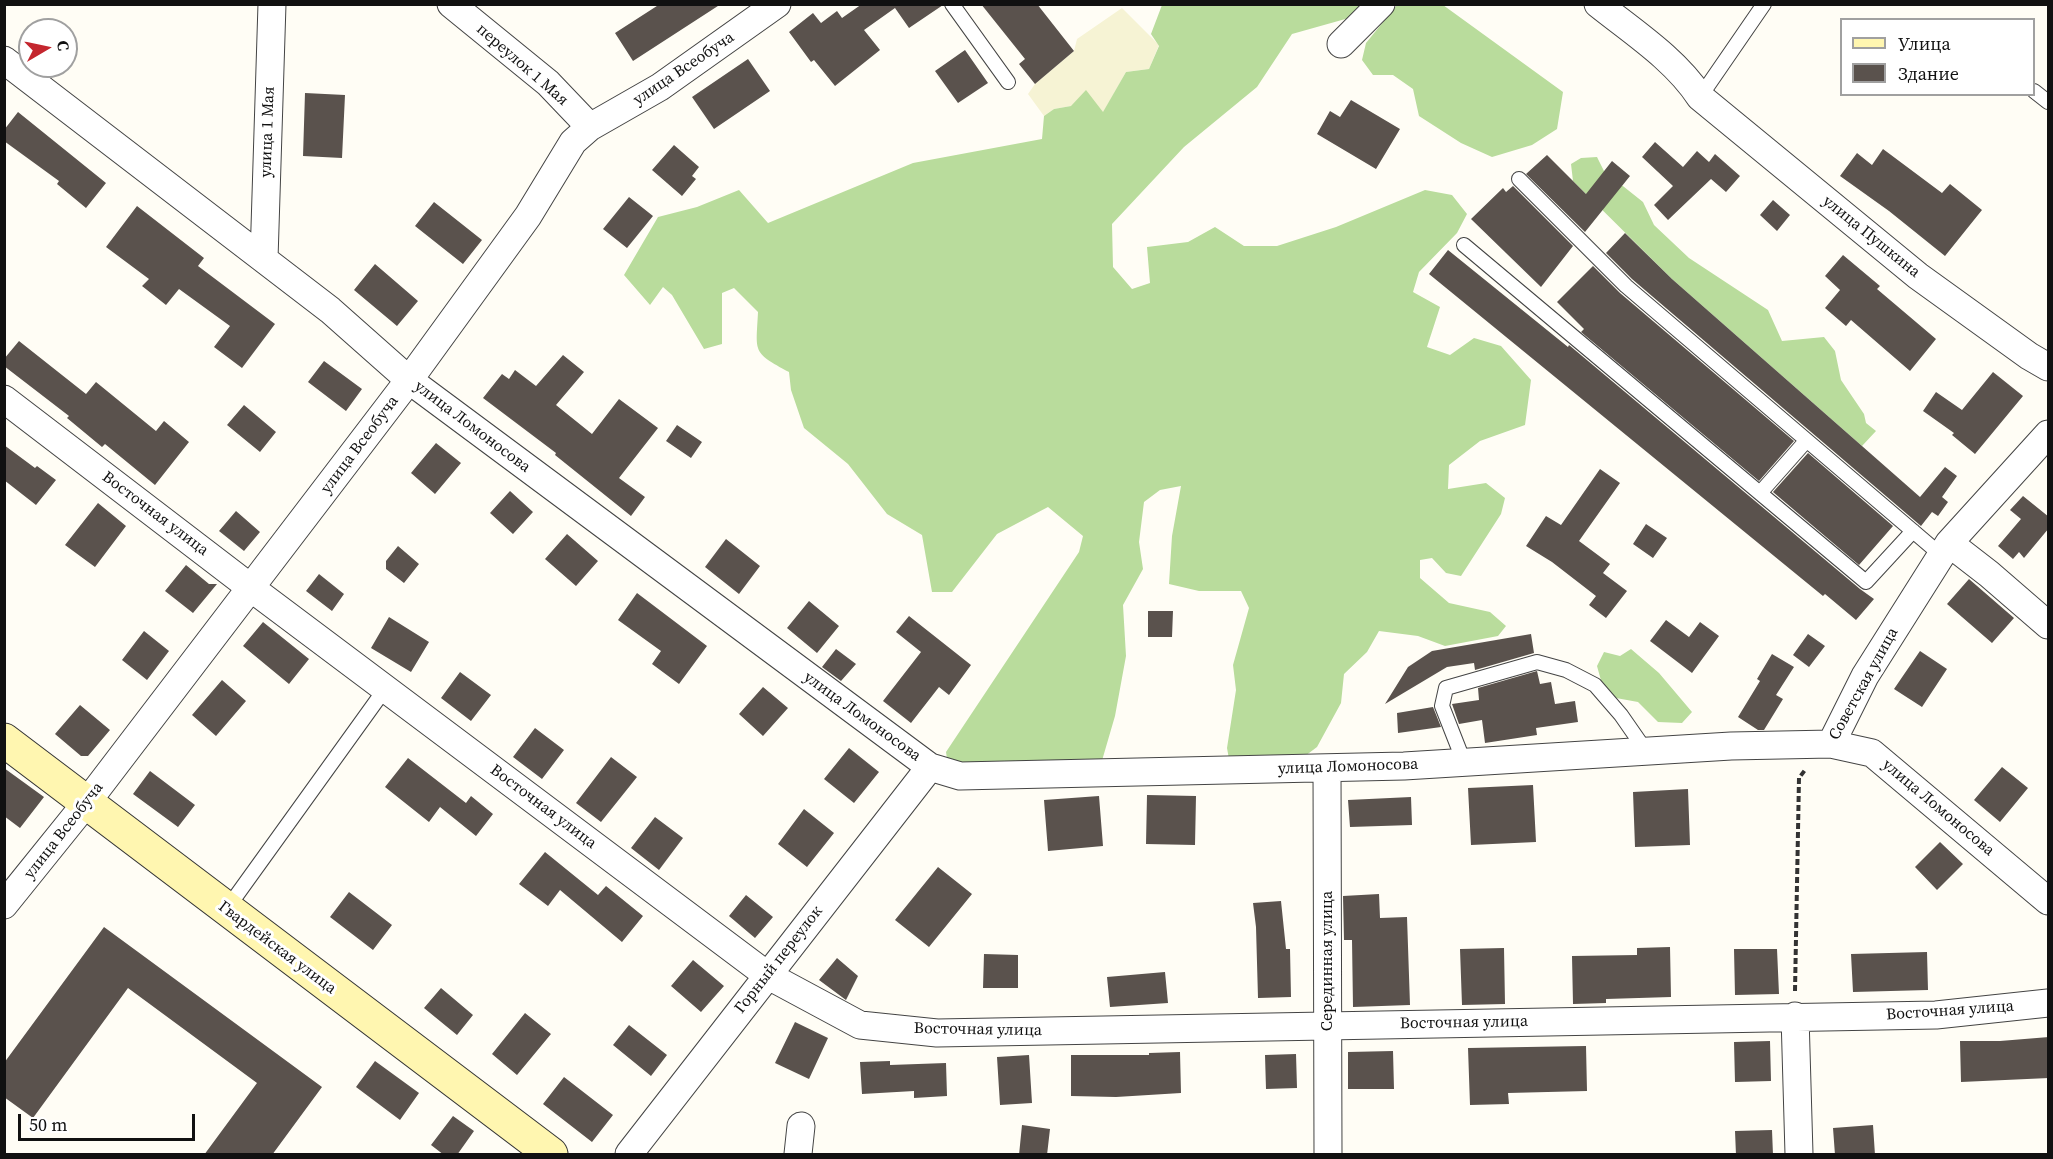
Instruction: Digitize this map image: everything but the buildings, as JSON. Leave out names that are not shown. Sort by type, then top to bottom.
[{"type":"street","name":"улица 1 Мая","points":[[264,259],[272,4]]},
{"type":"street","name":"переулок 1 Мая","points":[[451,4],[548,83],[590,127]]},
{"type":"street","name":"улица Всеобуча","points":[[4,905],[87,802],[409,380],[528,216],[573,142],[590,127],[660,87],[777,4]]},
{"type":"street","points":[[1341,44],[1381,4]]},
{"type":"street","name":"улица Пушкина","points":[[1598,4],[1690,81],[1700,97],[1918,276],[2029,356],[2049,367]]},
{"type":"street","name":"улица Ломоносова","points":[[4,60],[330,310],[409,380],[930,767],[960,776],[1327,768],[1731,746],[1831,744],[1872,753],[2049,901]]},
{"type":"street","name":"Восточная улица","points":[[4,399],[251,588],[767,975],[861,1025],[937,1033],[1936,1015],[2049,1003]]},
{"type":"street","name":"Советская улица","points":[[1831,744],[1865,676],[1945,549],[2049,434]]},
{"type":"street","points":[[1945,549],[1989,574],[2049,625]]},
{"type":"street","name":"Гвардейская улица","points":[[4,740],[551,1155]]},
{"type":"street","name":"Горный переулок","points":[[629,1155],[930,767]]},
{"type":"street","name":"Серединная улица","points":[[1327,768],[1328,1155]]},
{"type":"street","points":[[1795,1016],[1799,1155]]},
{"type":"street","points":[[798,1155],[801,1126]]},
{"type":"lane","points":[[952,4],[1008,82]]},
{"type":"lane","points":[[1700,97],[1764,4]]},
{"type":"lane","points":[[2035,92],[2049,102]]},
{"type":"lane","points":[[1519,179],[1626,286],[1913,531],[1945,549]]},
{"type":"lane","points":[[1464,245],[1866,582],[1913,531]]},
{"type":"lane","points":[[1760,493],[1806,441]]},
{"type":"lane","points":[[1464,762],[1442,706],[1446,688],[1537,662],[1566,670],[1594,686],[1621,715],[1646,751]]},
{"type":"lane","points":[[226,910],[385,689]]},
{"type":"path","name":"Советская улица","points":[[1795,1016],[1799,778],[1816,755],[1831,744]]},
{"type":"shaded area","points":[[1122,8],[1159,45],[1149,69],[1126,72],[1103,113],[1071,106],[1054,109],[1044,116],[1028,94],[1035,84],[1074,51],[1077,39]]},
{"type":"green space","points":[[1162,5],[1365,5],[1356,16],[1292,34],[1257,87],[1184,147],[1112,224],[1113,267],[1132,289],[1150,283],[1147,247],[1188,242],[1215,227],[1244,246],[1277,246],[1336,227],[1425,190],[1452,195],[1467,214],[1457,233],[1419,272],[1413,292],[1440,307],[1427,347],[1450,355],[1474,338],[1501,346],[1531,380],[1525,425],[1480,441],[1449,465],[1448,489],[1486,483],[1505,498],[1501,514],[1461,576],[1446,573],[1432,558],[1420,560],[1420,578],[1449,603],[1490,612],[1506,626],[1498,636],[1445,646],[1418,636],[1379,631],[1367,652],[1344,674],[1341,703],[1317,747],[1305,756],[1229,759],[1227,748],[1236,690],[1233,665],[1249,608],[1241,591],[1199,591],[1169,584],[1172,536],[1181,486],[1160,490],[1144,502],[1139,542],[1143,569],[1123,605],[1126,656],[1115,716],[1101,764],[948,765],[946,752],[1079,552],[1083,536],[1048,507],[997,534],[952,592],[932,592],[922,535],[887,514],[848,464],[804,428],[791,390],[789,372],[768,360],[759,350],[757,344],[758,312],[734,288],[722,293],[722,344],[704,349],[672,295],[663,287],[650,305],[624,275],[658,217],[697,207],[739,190],[768,223],[913,163],[1042,139],[1044,116],[1054,109],[1071,106],[1086,90],[1103,112],[1126,72],[1149,69],[1159,46],[1151,34]]},
{"type":"green space","points":[[1397,5],[1443,5],[1563,92],[1557,129],[1532,145],[1492,157],[1461,143],[1419,116],[1413,89],[1393,75],[1373,75],[1362,60],[1366,43]]},
{"type":"green space","points":[[1597,157],[1604,171],[1643,202],[1654,225],[1689,258],[1768,310],[1782,341],[1824,337],[1835,351],[1841,380],[1864,414],[1866,423],[1876,431],[1862,446],[1672,279],[1573,181],[1571,164],[1581,158]]},
{"type":"green space","points":[[1631,649],[1659,673],[1692,712],[1682,723],[1658,722],[1638,702],[1616,698],[1602,684],[1597,666],[1604,652],[1620,656]]}]
